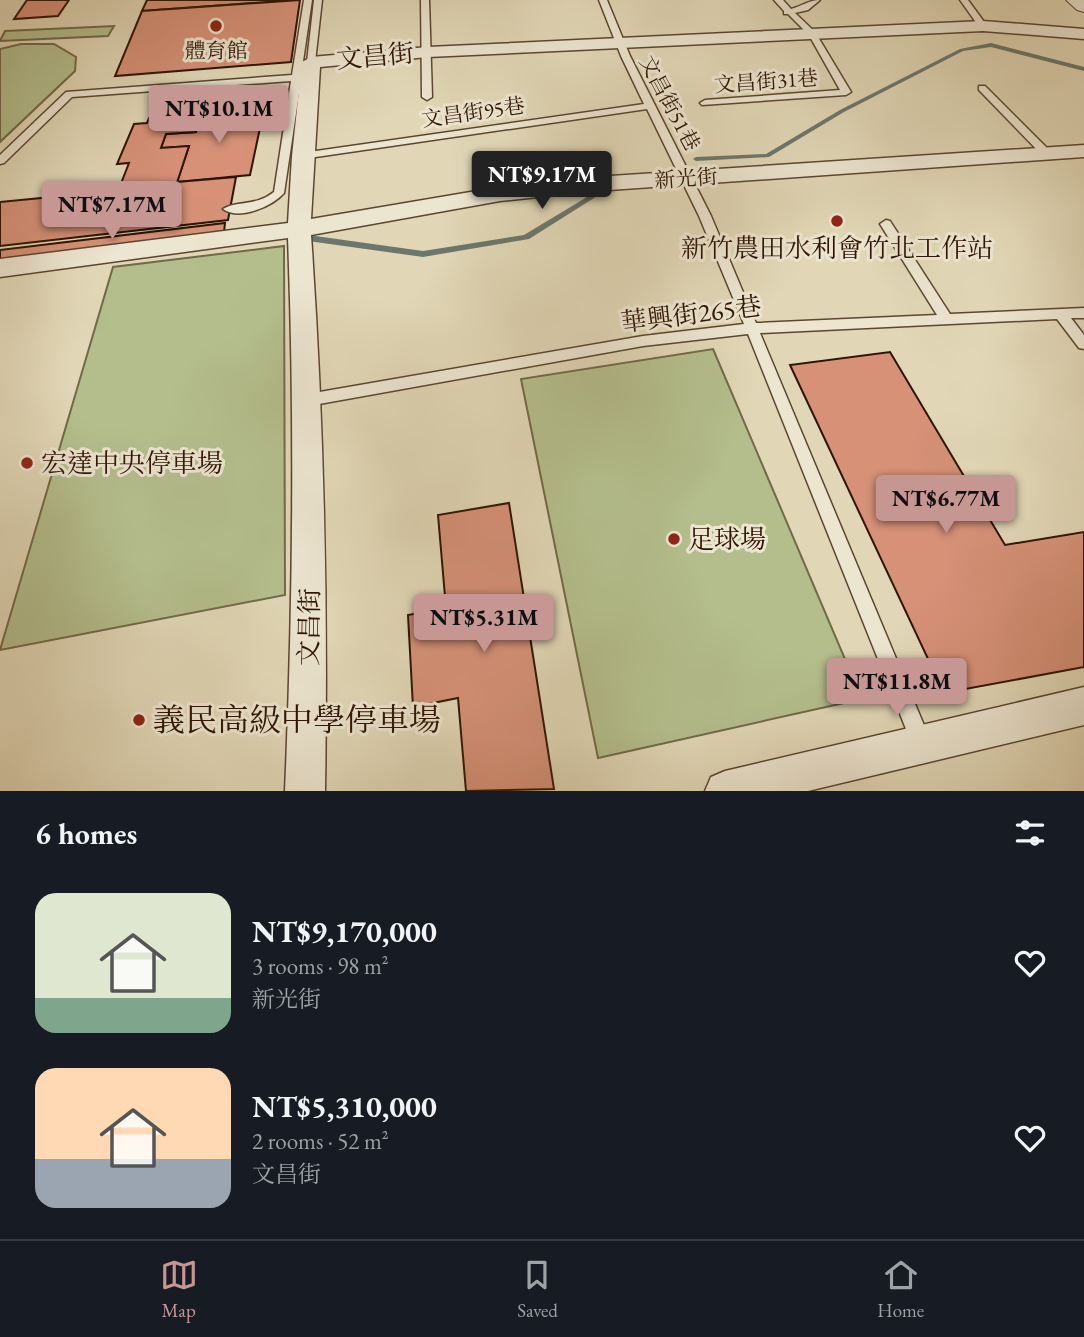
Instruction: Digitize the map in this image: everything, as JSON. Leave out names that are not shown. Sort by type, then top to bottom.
[{"type":"street","points":[[1076,0],[1084,6]]},
{"type":"street","name":"文昌街","points":[[305,791],[310,623],[308,400],[299,229],[305,72],[428,52],[983,26],[1084,34]]},
{"type":"street","name":"新光街","points":[[0,268],[299,229],[500,194],[595,184],[1084,151]]},
{"type":"street","points":[[725,791],[825,779],[922,743],[1084,706]]},
{"type":"lane","points":[[305,72],[308,0]]},
{"type":"lane","points":[[229,209],[253,208],[270,202],[279,193],[318,0]]},
{"type":"lane","points":[[425,0],[427,97]]},
{"type":"lane","name":"文昌街51巷","points":[[603,0],[618,44],[689,179],[922,743]]},
{"type":"lane","points":[[778,0],[787,12],[812,34]]},
{"type":"lane","points":[[787,12],[805,8],[816,0]]},
{"type":"lane","points":[[964,0],[983,26]]},
{"type":"lane","name":"文昌街31巷","points":[[705,103],[846,92],[812,34]]},
{"type":"lane","points":[[0,161],[69,94],[305,72]]},
{"type":"lane","points":[[982,88],[1047,154]]},
{"type":"lane","name":"文昌街95巷","points":[[302,156],[650,107]]},
{"type":"lane","points":[[886,224],[946,319]]},
{"type":"lane","name":"華興街265巷","points":[[308,400],[643,341],[752,328],[1084,313]]},
{"type":"lane","points":[[1060,314],[1084,344]]},
{"type":"green space","points":[[114,26],[108,36],[0,41],[5,31]]},
{"type":"green space","points":[[21,44],[54,44],[76,57],[75,71],[0,142],[0,49]]},
{"type":"green space","points":[[284,246],[285,595],[0,650],[113,267]]},
{"type":"green space","name":"足球場","points":[[713,349],[862,699],[598,758],[521,379]]},
{"type":"building","points":[[27,0],[69,0],[58,16],[14,19]]},
{"type":"building","points":[[147,0],[296,0],[142,11]]},
{"type":"building","name":"體育館","points":[[300,0],[291,62],[115,76],[142,11]]},
{"type":"building","points":[[264,109],[250,175],[177,182],[189,146],[161,148],[166,134],[196,132],[201,114]]},
{"type":"building","points":[[201,114],[196,132],[166,134],[161,148],[189,146],[170,204],[111,209],[129,163],[117,164],[134,124],[147,123],[149,118]]},
{"type":"building","points":[[236,177],[228,220],[0,246],[0,202],[52,197],[44,216],[170,204],[177,182]]},
{"type":"building","points":[[225,223],[224,232],[0,259],[0,250]]},
{"type":"building","points":[[890,352],[1005,545],[1084,532],[1084,667],[944,693],[790,365]]},
{"type":"building","points":[[509,503],[554,789],[466,791],[458,698],[413,707],[408,615],[446,608],[438,515]]},
{"type":"waterway","points":[[696,159],[767,156],[842,111],[962,50],[991,45],[1084,69]]},
{"type":"waterway","points":[[308,238],[423,254],[526,237],[599,193]]},
{"type":"place","name":"體育館","points":[[216,26]]},
{"type":"place","name":"新竹農田水利會竹北工作站","points":[[837,221]]},
{"type":"place","name":"宏達中央停車場","points":[[27,463]]},
{"type":"place","name":"足球場","points":[[674,539]]},
{"type":"place","name":"義民高級中學停車場","points":[[139,720]]}]
